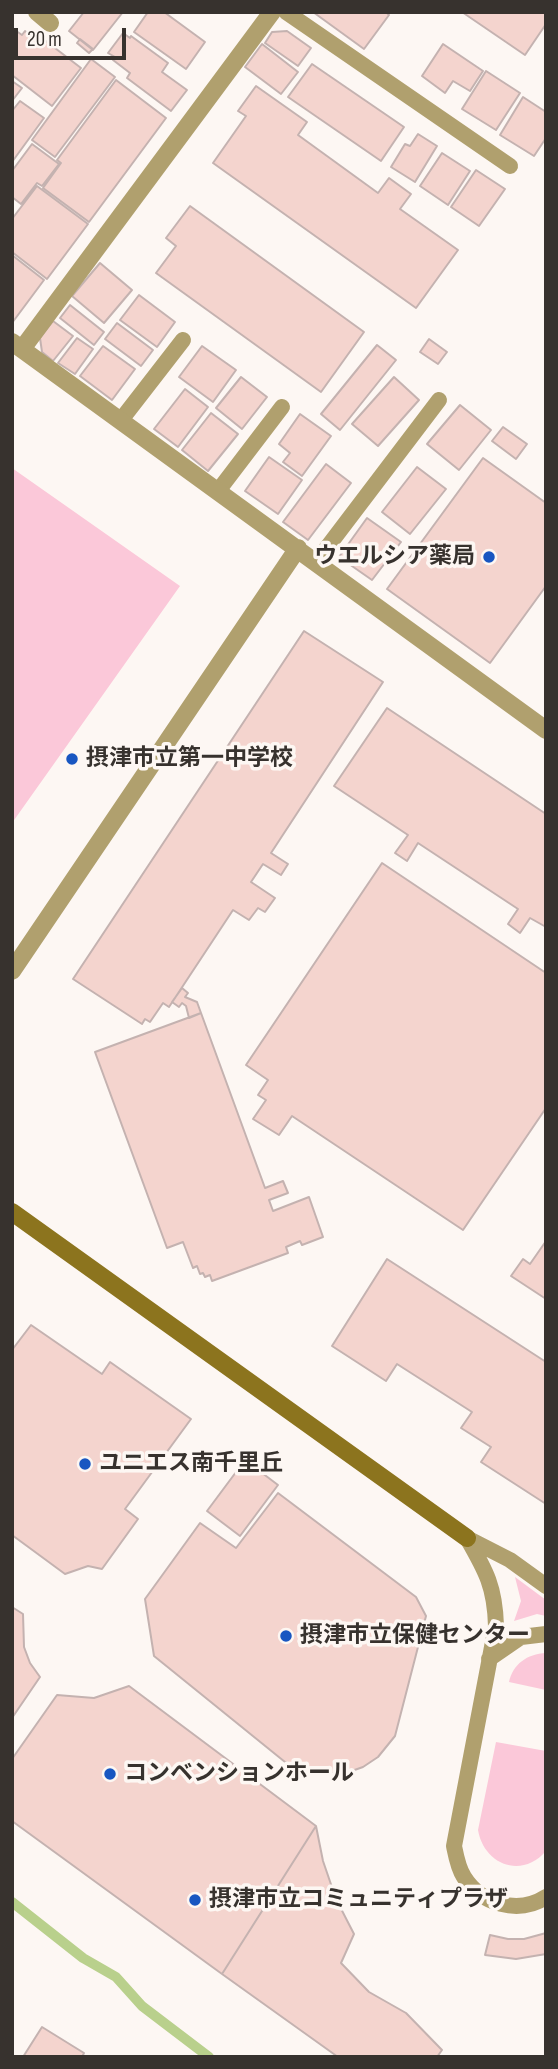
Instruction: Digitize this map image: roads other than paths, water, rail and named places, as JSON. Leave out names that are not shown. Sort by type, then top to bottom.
[{"type":"street","points":[[272,12],[17,345],[546,730]]},
{"type":"street","points":[[12,971],[298,548]]},
{"type":"street","points":[[12,1212],[467,1538]]},
{"type":"lane","points":[[286,12],[510,166]]},
{"type":"lane","points":[[121,420],[183,340]]},
{"type":"lane","points":[[316,562],[439,400]]},
{"type":"lane","points":[[218,491],[282,407]]},
{"type":"lane","points":[[467,1538],[510,1560],[546,1586]]},
{"type":"lane","points":[[467,1538],[488,1574],[495,1602],[496,1626],[454,1846],[456,1860],[471,1887],[496,1903],[527,1905],[546,1897]]},
{"type":"lane","points":[[489,1659],[521,1637],[546,1634]]},
{"type":"waterway","points":[[12,1902],[83,1958],[116,1977],[142,2006],[209,2057]]},
{"type":"place","name":"ウエルシア薬局","points":[[489,557]]},
{"type":"place","name":"摂津市立第一中学校","points":[[72,759]]},
{"type":"place","name":"ユニエス南千里丘","points":[[85,1464]]},
{"type":"place","name":"摂津市立保健センター","points":[[286,1636]]},
{"type":"place","name":"コンベンションホール","points":[[110,1774]]},
{"type":"place","name":"摂津市立コミュニティプラザ","points":[[195,1900]]}]
